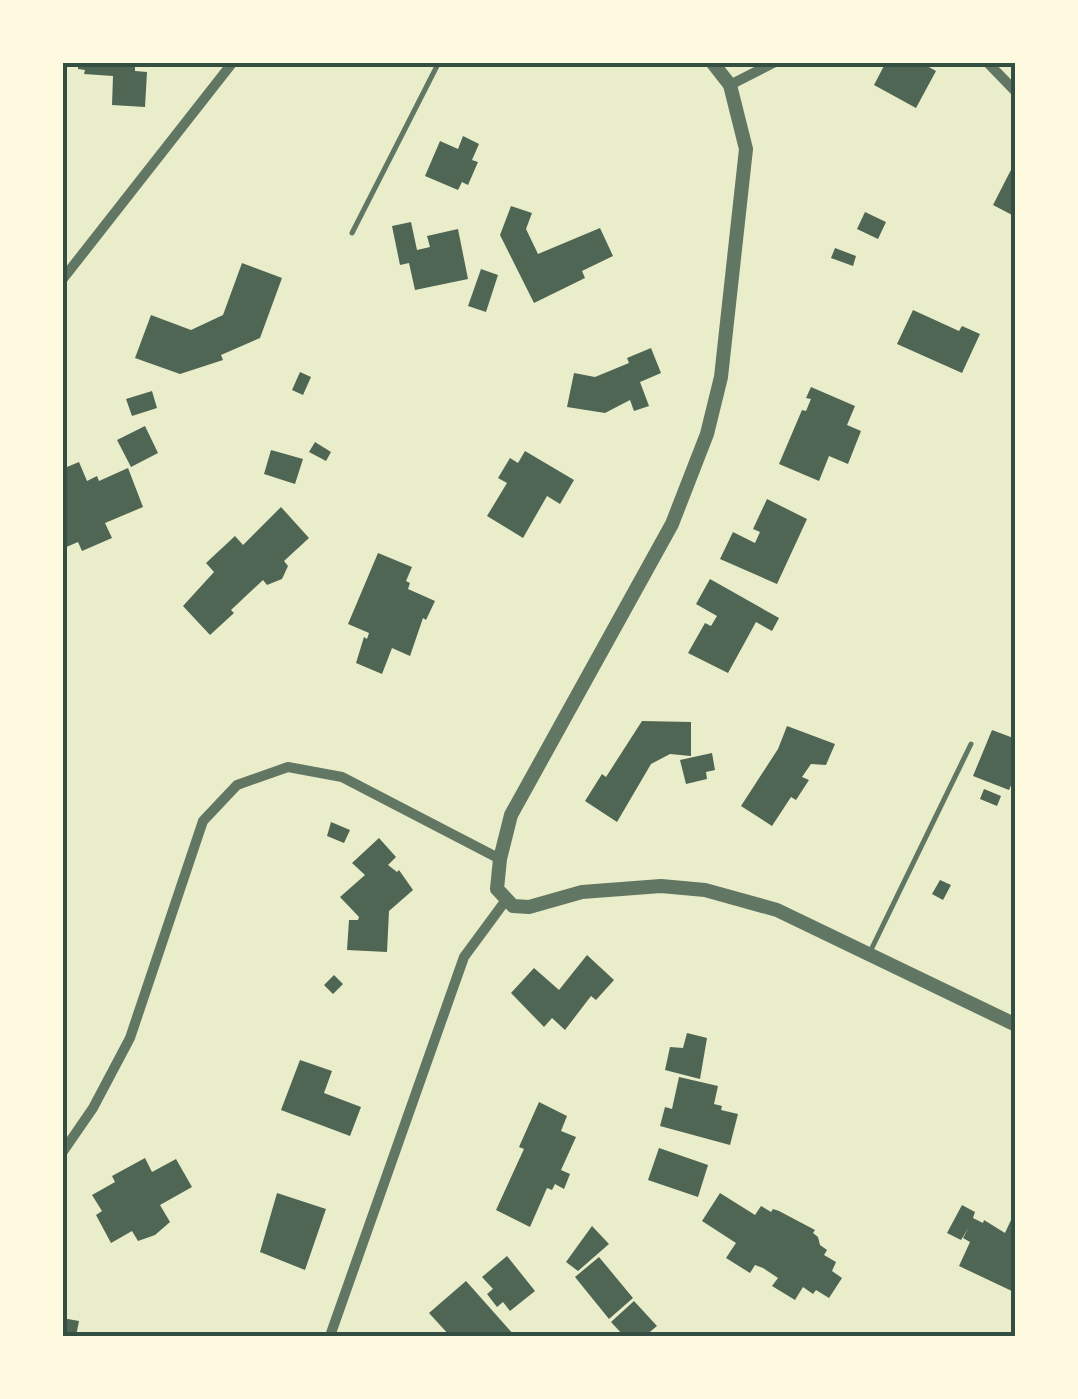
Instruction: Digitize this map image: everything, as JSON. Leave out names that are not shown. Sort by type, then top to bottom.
[{"type":"street","points":[[62,280],[233,62]]},
{"type":"street","points":[[712,62],[730,86],[746,149],[720,377],[708,434],[672,524],[511,816],[500,859],[498,889],[513,906],[529,907],[582,892],[661,886],[706,890],[777,910],[1016,1025]]},
{"type":"street","points":[[730,86],[775,62]]},
{"type":"street","points":[[987,62],[1016,92]]},
{"type":"street","points":[[62,1153],[93,1108],[130,1038],[203,821],[237,785],[288,767],[342,776],[500,859]]},
{"type":"street","points":[[330,1336],[464,957],[506,900]]},
{"type":"lane","points":[[352,233],[439,62]]},
{"type":"lane","points":[[869,955],[972,744]]},
{"type":"building","points":[[78,62],[135,62],[135,71],[147,72],[145,107],[112,105],[113,76],[84,74],[85,70],[78,69]]},
{"type":"building","points":[[886,62],[920,62],[936,71],[916,108],[874,85]]},
{"type":"building","points":[[463,136],[479,144],[472,160],[478,162],[468,185],[462,182],[458,190],[425,176],[440,141],[458,149]]},
{"type":"building","points":[[1016,160],[1016,217],[993,205]]},
{"type":"building","points":[[511,206],[532,213],[526,229],[538,254],[600,228],[613,256],[582,271],[585,278],[534,303],[500,235]]},
{"type":"building","points":[[865,212],[886,222],[878,239],[857,229]]},
{"type":"building","points":[[411,222],[417,250],[430,247],[427,236],[458,229],[468,279],[415,290],[409,263],[400,265],[392,226]]},
{"type":"building","points":[[835,248],[856,256],[853,266],[831,258]]},
{"type":"building","points":[[242,263],[282,278],[260,338],[221,355],[223,360],[180,374],[135,358],[151,315],[191,330],[223,315]]},
{"type":"building","points":[[481,269],[498,275],[486,312],[468,306]]},
{"type":"building","points":[[913,310],[959,331],[962,326],[980,334],[962,373],[897,344]]},
{"type":"building","points":[[651,348],[661,373],[640,382],[649,406],[634,411],[630,400],[605,413],[567,407],[574,373],[595,377],[629,363],[627,358]]},
{"type":"building","points":[[300,372],[311,377],[303,395],[292,390]]},
{"type":"building","points":[[811,387],[855,406],[847,425],[861,431],[848,464],[829,456],[819,481],[779,464],[802,410],[806,411],[811,399],[806,398]]},
{"type":"building","points":[[152,391],[157,408],[132,416],[126,399]]},
{"type":"building","points":[[145,426],[158,453],[131,467],[117,440]]},
{"type":"building","points":[[315,442],[331,452],[326,461],[309,452]]},
{"type":"building","points":[[271,450],[303,459],[295,484],[264,474]]},
{"type":"building","points":[[525,451],[574,480],[560,504],[547,496],[523,538],[487,516],[507,483],[498,478],[510,458],[518,463]]},
{"type":"building","points":[[79,462],[87,481],[97,476],[99,481],[128,468],[143,507],[105,523],[112,538],[82,551],[78,542],[64,548],[62,545],[62,469]]},
{"type":"building","points":[[767,499],[807,519],[777,584],[720,559],[733,532],[755,543],[760,532],[753,529]]},
{"type":"building","points":[[281,507],[309,538],[284,561],[288,566],[282,579],[267,585],[263,580],[210,635],[183,606],[214,572],[206,563],[235,536],[243,545]]},
{"type":"building","points":[[378,553],[412,567],[406,581],[410,583],[408,589],[435,601],[426,620],[423,618],[410,656],[392,648],[382,674],[356,663],[369,633],[348,624]]},
{"type":"building","points":[[710,579],[779,618],[772,631],[756,622],[728,673],[688,653],[705,623],[711,626],[717,616],[696,604]]},
{"type":"building","points":[[642,721],[691,722],[691,756],[670,754],[651,764],[617,822],[585,801],[602,774],[606,777]]},
{"type":"building","points":[[787,726],[835,744],[826,765],[811,764],[802,777],[809,780],[796,800],[791,797],[772,826],[741,806],[778,749]]},
{"type":"building","points":[[992,730],[1016,739],[1016,774],[1009,790],[973,776]]},
{"type":"building","points":[[712,753],[715,770],[706,772],[707,779],[686,784],[680,760]]},
{"type":"building","points":[[984,789],[1001,796],[997,806],[980,799]]},
{"type":"building","points":[[331,822],[350,830],[344,843],[327,836]]},
{"type":"building","points":[[379,838],[396,857],[388,865],[399,870],[413,890],[389,911],[387,952],[347,950],[349,920],[359,917],[340,897],[365,875],[352,863]]},
{"type":"building","points":[[940,880],[951,885],[943,900],[932,894]]},
{"type":"building","points":[[587,955],[614,980],[596,1000],[591,996],[565,1030],[552,1018],[544,1027],[511,993],[534,968],[559,990]]},
{"type":"building","points":[[334,975],[343,984],[333,994],[324,985]]},
{"type":"building","points":[[687,1033],[707,1038],[700,1079],[665,1070],[670,1047],[683,1048]]},
{"type":"building","points":[[300,1060],[332,1071],[324,1093],[361,1107],[350,1136],[281,1110]]},
{"type":"building","points":[[679,1077],[718,1086],[714,1104],[738,1114],[730,1145],[660,1126],[665,1107],[672,1109]]},
{"type":"building","points":[[539,1102],[567,1116],[561,1131],[576,1137],[561,1170],[570,1174],[564,1189],[555,1184],[552,1190],[547,1188],[530,1227],[496,1210],[524,1149],[519,1147]]},
{"type":"building","points":[[659,1148],[708,1165],[698,1197],[648,1180]]},
{"type":"building","points":[[145,1158],[152,1172],[176,1159],[192,1187],[160,1205],[170,1222],[155,1235],[138,1241],[132,1231],[111,1243],[96,1215],[102,1211],[92,1195],[115,1182],[112,1176]]},
{"type":"building","points":[[277,1193],[326,1209],[305,1270],[260,1252]]},
{"type":"building","points":[[720,1193],[755,1215],[761,1206],[771,1212],[773,1209],[815,1230],[820,1245],[827,1250],[824,1255],[836,1262],[832,1271],[842,1278],[829,1298],[803,1287],[795,1300],[772,1286],[778,1278],[763,1268],[755,1265],[750,1273],[726,1258],[736,1243],[702,1221]]},
{"type":"building","points":[[962,1205],[975,1212],[973,1218],[1005,1233],[1011,1220],[1016,1222],[1016,1293],[959,1266],[970,1242],[963,1238],[969,1227],[961,1240],[947,1233]]},
{"type":"building","points":[[592,1226],[609,1244],[578,1271],[566,1262]]},
{"type":"building","points":[[507,1256],[535,1291],[510,1311],[503,1302],[497,1307],[487,1294],[493,1289],[482,1277]]},
{"type":"building","points":[[599,1257],[633,1298],[609,1319],[575,1277]]},
{"type":"building","points":[[466,1281],[515,1336],[450,1336],[429,1313]]},
{"type":"building","points":[[634,1301],[657,1326],[645,1336],[624,1336],[611,1322]]},
{"type":"building","points":[[62,1318],[79,1321],[76,1336],[62,1336]]}]
